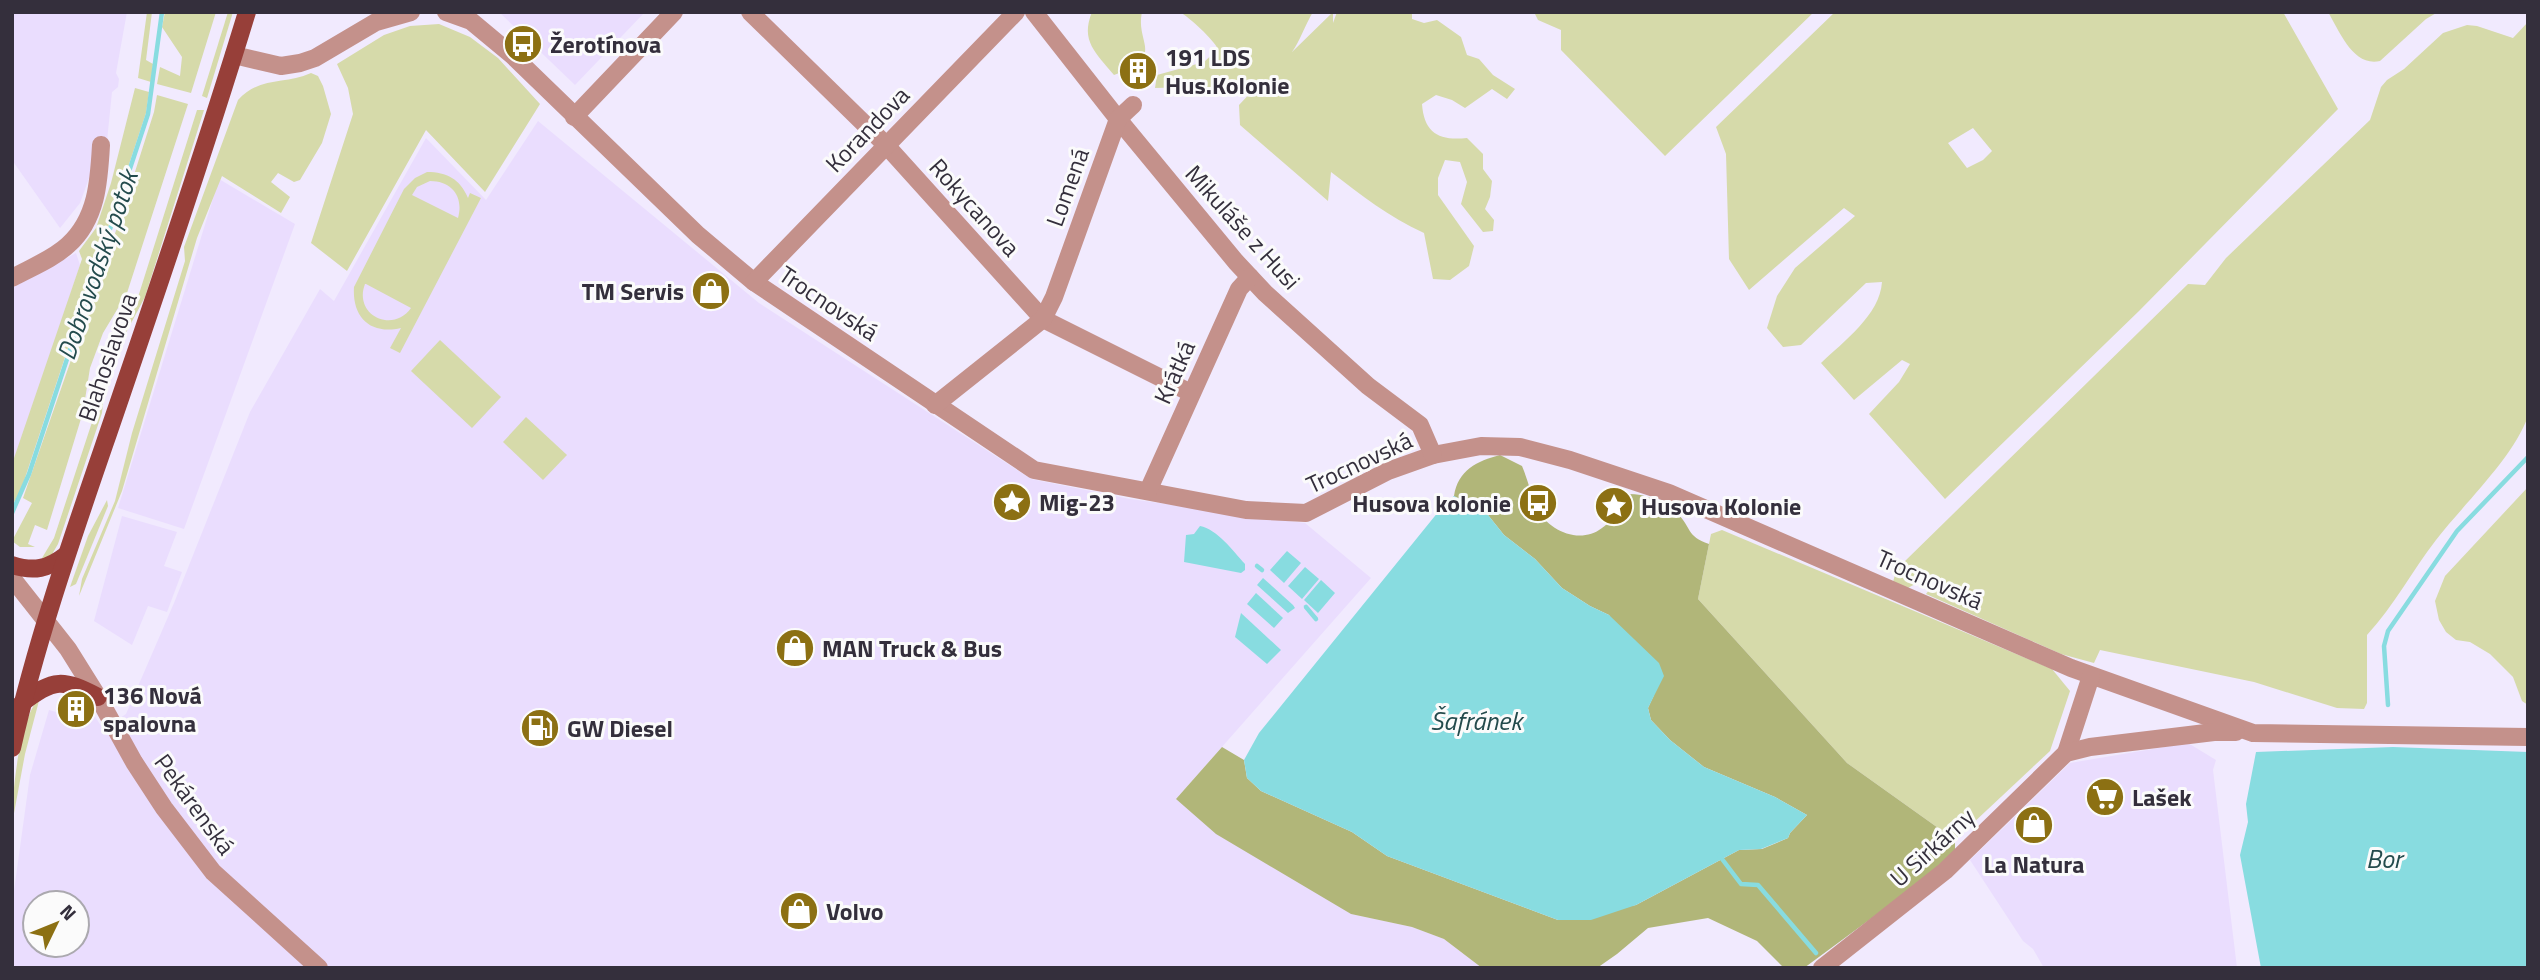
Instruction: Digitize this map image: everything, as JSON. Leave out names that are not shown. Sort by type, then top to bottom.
[{"type":"main road","name":"Blahoslavova","points":[[12,748],[22,703],[66,555],[247,12]]},
{"type":"main road","points":[[12,565],[24,569],[45,569],[66,555]]},
{"type":"main road","points":[[22,703],[52,683],[76,685],[98,696]]},
{"type":"street","points":[[234,55],[281,66],[300,63],[314,58],[376,22],[411,12]]},
{"type":"street","name":"Trocnovská","points":[[446,12],[471,21],[512,55],[698,235],[754,282],[1034,470],[1246,510],[1306,513],[1388,471],[1433,455],[1480,446],[1520,447],[1570,460],[1669,493],[2091,676],[2253,733],[2528,737]]},
{"type":"street","points":[[574,117],[674,12]]},
{"type":"street","name":"Rokycanova","points":[[750,12],[886,144],[1043,319],[1192,393]]},
{"type":"street","name":"Korandova","points":[[754,282],[1016,12]]},
{"type":"street","name":"Mikuláše z Husi","points":[[1034,12],[1118,119],[1250,277],[1368,386],[1420,425],[1433,455]]},
{"type":"street","name":"Lomená","points":[[935,405],[1043,319],[1054,297],[1118,119],[1133,104]]},
{"type":"street","points":[[12,278],[68,245],[87,221],[99,189],[101,145]]},
{"type":"street","name":"Krátká","points":[[1148,491],[1239,289],[1250,277]]},
{"type":"street","name":"Pekárenská","points":[[12,578],[47,620],[98,696],[134,762],[164,808],[213,872],[319,968]]},
{"type":"street","name":"U Sirkárny","points":[[1822,968],[1945,871],[2066,753],[2091,676]]},
{"type":"street","points":[[2066,753],[2090,747],[2214,732],[2253,733]]},
{"type":"shaded area","points":[[12,12],[127,12],[116,73],[119,79],[118,87],[112,92],[107,141],[101,145],[80,203],[60,228],[12,160]]},
{"type":"shaded area","points":[[147,12],[152,12],[146,60],[153,64],[151,82],[138,78]]},
{"type":"shaded area","points":[[165,12],[216,12],[191,93],[157,84],[160,67],[180,76],[182,57],[162,27]]},
{"type":"shaded area","points":[[228,12],[233,12],[207,98],[202,96]]},
{"type":"shaded area","points":[[499,12],[645,12],[575,85]]},
{"type":"shaded area","points":[[1092,12],[1142,12],[1145,48],[1140,62],[1114,75],[1096,53],[1089,39]]},
{"type":"shaded area","points":[[1180,12],[1313,12],[1292,52],[1333,12],[1333,23],[1337,12],[1412,12],[1412,19],[1424,23],[1437,20],[1461,37],[1467,55],[1479,59],[1493,75],[1515,89],[1507,99],[1492,89],[1465,108],[1436,95],[1422,104],[1426,122],[1435,133],[1448,138],[1467,138],[1483,154],[1483,169],[1492,181],[1485,209],[1494,220],[1493,231],[1483,232],[1461,204],[1467,182],[1460,162],[1445,160],[1438,178],[1438,195],[1474,246],[1469,266],[1450,280],[1433,279],[1424,233],[1387,213],[1331,172],[1328,201],[1240,125],[1239,105],[1255,88],[1225,92],[1192,87],[1155,88],[1157,75],[1204,62],[1218,49],[1201,29]]},
{"type":"shaded area","points":[[1534,12],[1814,12],[1665,156],[1561,50],[1561,30],[1538,20]]},
{"type":"shaded area","points":[[1835,12],[2283,12],[2338,109],[2140,310],[1945,499],[1869,414],[1899,382],[1910,364],[1902,360],[1854,400],[1821,363],[1868,317],[1880,294],[1882,282],[1866,283],[1801,345],[1783,347],[1767,328],[1777,296],[1795,268],[1855,216],[1844,208],[1749,290],[1729,259],[1726,154],[1716,127]],"holes":[[[1973,128],[1992,151],[1983,160],[1967,168],[1948,143]]]},
{"type":"shaded area","points":[[2328,12],[2438,12],[2426,19],[2380,61],[2371,61],[2362,59],[2348,46]]},
{"type":"shaded area","points":[[2528,22],[2528,416],[2512,448],[2436,540],[2367,635],[2367,703],[2364,709],[2337,708],[2254,682],[2100,650],[2094,663],[2061,654],[1926,594],[1938,578],[1933,574],[1908,588],[1893,582],[1896,571],[1903,563],[2188,284],[2205,285],[2226,258],[2370,120],[2381,87],[2387,80],[2404,69],[2443,33],[2467,25],[2513,38]]},
{"type":"shaded area","points":[[439,24],[470,37],[498,58],[540,104],[485,192],[426,130],[347,271],[311,243],[353,114],[348,88],[337,64],[384,35],[410,26]]},
{"type":"shaded area","points":[[311,73],[318,76],[323,86],[331,114],[322,143],[300,180],[294,182],[278,173],[271,182],[290,197],[281,213],[222,176],[197,238],[122,491],[79,596],[82,579],[115,501],[132,433],[185,261],[184,247],[238,100],[255,87]]},
{"type":"shaded area","points":[[135,88],[149,92],[146,113],[21,490],[12,506],[12,464],[82,259],[79,251],[96,228],[111,183]]},
{"type":"shaded area","points":[[157,95],[188,104],[127,293],[103,333],[90,368],[83,412],[47,530],[35,525],[28,544],[35,547],[20,547],[12,541],[32,503],[23,498],[119,222]]},
{"type":"shaded area","points":[[197,110],[204,110],[145,297],[121,342],[117,341],[117,336],[139,294]]},
{"type":"shaded area","points":[[538,121],[759,303],[1031,479],[1130,499],[1305,523],[1371,578],[1176,799],[1351,914],[1412,927],[1444,939],[1482,968],[12,968],[13,898],[30,775],[49,710],[74,717],[89,707],[103,729],[126,714],[174,603],[250,412],[320,289],[334,301],[426,138],[486,200]]},
{"type":"shaded area","points":[[427,172],[441,173],[457,181],[468,198],[470,193],[481,198],[400,353],[390,348],[401,328],[380,329],[365,321],[356,307],[354,287],[404,189],[415,178]],"holes":[[[430,181],[450,187],[458,197],[458,218],[412,195],[417,187]],[[366,284],[411,308],[395,320],[377,317],[365,304]]]},
{"type":"shaded area","points":[[219,179],[295,224],[184,529],[118,508]]},
{"type":"shaded area","points":[[76,253],[80,265],[12,472],[12,288]]},
{"type":"shaded area","points":[[440,340],[501,397],[472,428],[411,371]]},
{"type":"shaded area","points":[[105,383],[102,413],[58,544],[51,556],[43,561],[42,558],[54,538],[95,413],[98,387]]},
{"type":"shaded area","points":[[526,417],[567,455],[543,480],[503,442]]},
{"type":"shaded area","points":[[1500,455],[1522,466],[1542,516],[1565,533],[1584,535],[1602,528],[1614,517],[1629,494],[1655,499],[1672,509],[1682,518],[1693,535],[1709,544],[1698,599],[1847,763],[1955,840],[1955,851],[1922,881],[1804,968],[1784,968],[1757,941],[1708,918],[1648,928],[1597,968],[1482,968],[1444,939],[1412,927],[1351,914],[1216,834],[1176,799],[1222,747],[1244,760],[1247,778],[1261,791],[1352,832],[1387,856],[1558,920],[1636,905],[1739,850],[1762,849],[1788,838],[1807,815],[1775,797],[1704,767],[1670,740],[1651,720],[1648,708],[1654,695],[1609,615],[1562,588],[1535,559],[1504,535],[1488,515],[1454,496],[1464,473],[1484,460]]},
{"type":"shaded area","points":[[2528,487],[2528,705],[2522,701],[2513,677],[2490,654],[2470,642],[2456,640],[2446,632],[2439,620],[2435,601],[2445,576]]},
{"type":"shaded area","points":[[107,500],[108,506],[76,584],[70,587],[88,536]]},
{"type":"shaded area","points":[[122,516],[177,532],[164,566],[182,572],[167,612],[148,606],[132,645],[94,621]]},
{"type":"shaded area","points":[[1722,530],[2052,669],[2070,691],[2050,751],[1955,840],[1847,763],[1698,599],[1711,534]]},
{"type":"shaded area","points":[[40,697],[25,754],[12,824],[15,776],[22,739],[33,707]]},
{"type":"shaded area","name":"Lašek","points":[[2188,743],[2216,760],[2213,770],[2237,968],[2044,968],[1970,860],[2070,763]]},
{"type":"water","name":"Šafránek","points":[[1454,496],[1488,515],[1504,535],[1535,559],[1562,588],[1609,615],[1659,663],[1664,676],[1648,708],[1651,720],[1670,740],[1704,767],[1775,797],[1807,815],[1788,838],[1761,849],[1739,850],[1636,905],[1591,920],[1558,920],[1387,856],[1352,832],[1261,791],[1247,778],[1244,760],[1259,733],[1443,506]]},
{"type":"water","points":[[1200,526],[1213,531],[1224,541],[1245,564],[1245,570],[1241,573],[1184,562],[1186,535],[1194,534]]},
{"type":"water","points":[[1287,551],[1301,563],[1284,583],[1270,570]]},
{"type":"water","points":[[1305,567],[1319,579],[1302,599],[1288,586]]},
{"type":"water","points":[[1263,578],[1295,608],[1288,613],[1257,585]]},
{"type":"water","points":[[1321,580],[1335,593],[1318,613],[1304,600]]},
{"type":"water","points":[[1256,593],[1283,618],[1274,628],[1247,604]]},
{"type":"water","points":[[1241,613],[1281,650],[1267,664],[1235,637]]},
{"type":"water","name":"Bor","points":[[2393,747],[2528,752],[2528,968],[2261,968],[2240,855],[2248,822],[2246,804],[2256,752]]},
{"type":"waterway","name":"Dobrovodský potok","points":[[12,513],[29,474],[148,114],[162,12]]},
{"type":"waterway","points":[[2388,705],[2384,646],[2388,631],[2457,531],[2528,457]]},
{"type":"waterway","points":[[1257,566],[1262,570]]},
{"type":"waterway","points":[[1306,607],[1316,619]]},
{"type":"waterway","points":[[1719,855],[1741,884],[1758,885],[1816,953]]},
{"type":"place","name":"Žerotínova","points":[[523,44]]},
{"type":"place","name":"191 LDS Hus.Kolonie","points":[[1138,71]]},
{"type":"place","name":"TM Servis","points":[[711,291]]},
{"type":"place","name":"Mig-23","points":[[1012,502]]},
{"type":"place","name":"Husova kolonie","points":[[1538,503]]},
{"type":"place","name":"Husova Kolonie","points":[[1614,506]]},
{"type":"place","name":"MAN Truck & Bus","points":[[795,648]]},
{"type":"place","name":"136 Nová spalovna","points":[[76,709]]},
{"type":"place","name":"GW Diesel","points":[[540,728]]},
{"type":"place","name":"Lašek","points":[[2105,797]]},
{"type":"place","name":"La Natura","points":[[2034,825]]},
{"type":"place","name":"Volvo","points":[[799,911]]}]
